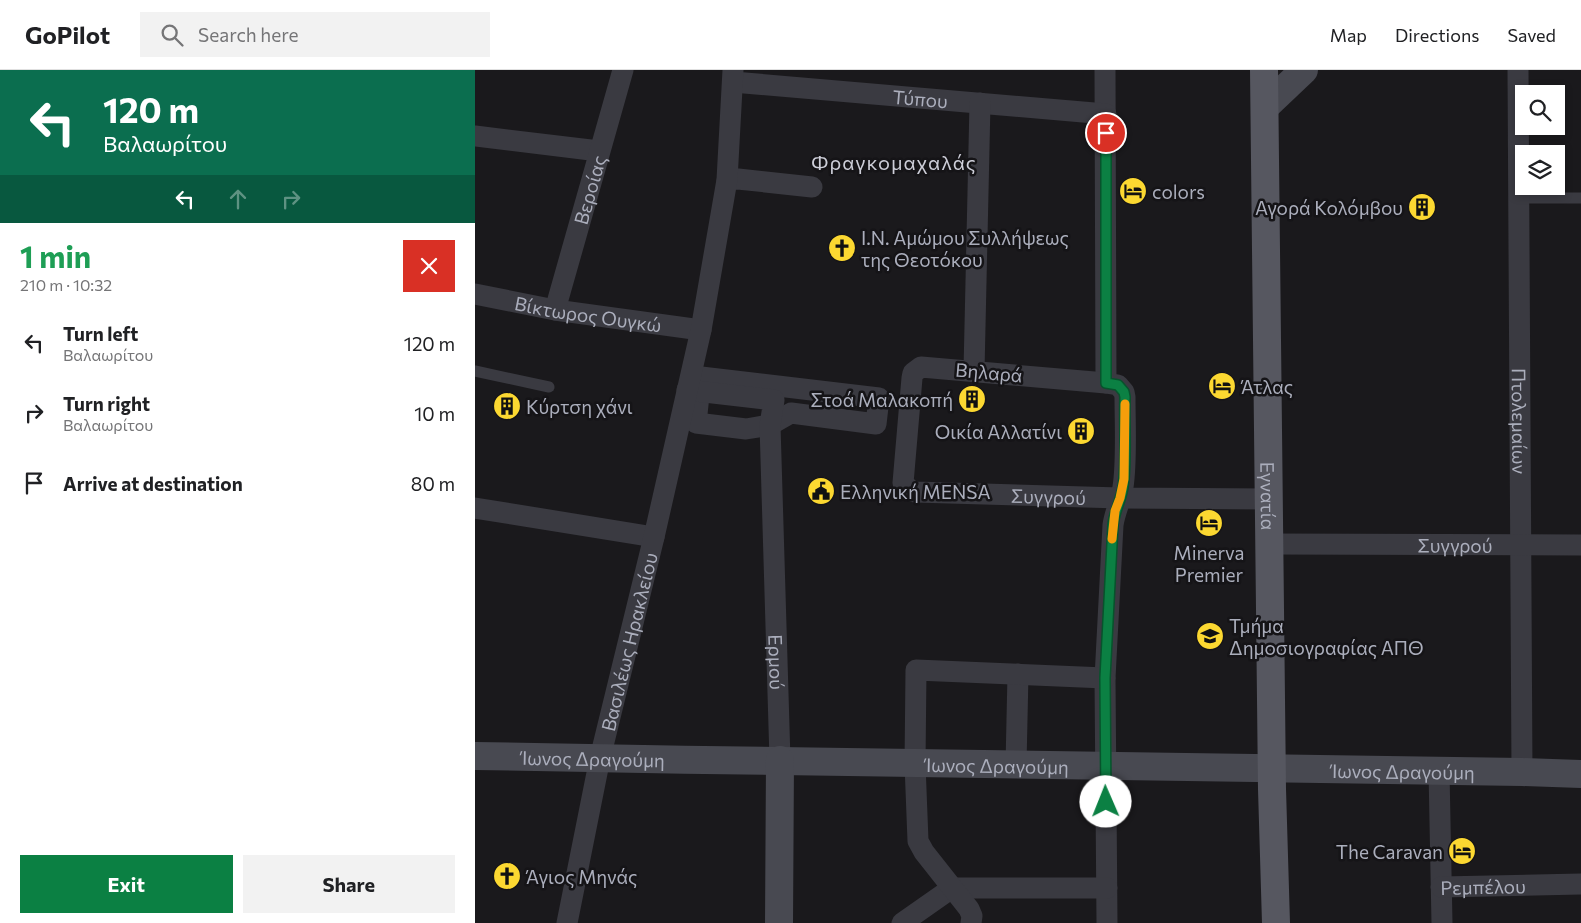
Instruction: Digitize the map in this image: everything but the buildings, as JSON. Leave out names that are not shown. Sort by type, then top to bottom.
[{"type":"main road","name":"Εγνατία","points":[[1264,70],[1272,768],[1276,923]]},
{"type":"main road","points":[[1265,107],[1304,70]]},
{"type":"main road","name":"Ίωνος Δραγούμη","points":[[475,756],[1581,774]]},
{"type":"main road","name":"Ερμού","points":[[779,923],[780,760]]},
{"type":"street","name":"Βεροίας","points":[[555,310],[623,70]]},
{"type":"street","points":[[1105,70],[1106,383],[1118,385],[1124,392],[1125,397],[1124,479],[1113,525],[1105,678],[1107,923]]},
{"type":"street","name":"Πτολεμαίων","points":[[1519,70],[1520,544],[1523,772]]},
{"type":"street","points":[[693,391],[701,377],[879,398],[876,424],[791,413],[770,424],[747,429],[695,423],[693,391],[701,330],[727,180],[733,76]]},
{"type":"street","name":"Τύπου","points":[[733,76],[980,103],[1106,114]]},
{"type":"street","points":[[973,371],[980,103]]},
{"type":"street","points":[[475,136],[599,151]]},
{"type":"street","points":[[727,180],[738,178],[812,188]]},
{"type":"street","name":"Βίκτωρος Ουγκώ","points":[[475,294],[555,310],[701,330]]},
{"type":"street","name":"Βηλαρά","points":[[908,412],[912,378],[916,369],[926,366],[1106,383]]},
{"type":"street","name":"Ερμού","points":[[693,391],[774,400],[770,424],[780,760]]},
{"type":"street","name":"Βασιλέως Ηρακλείου","points":[[567,923],[600,758],[654,538],[693,391]]},
{"type":"street","name":"Συγγρού","points":[[908,412],[902,477],[903,483],[910,490],[1120,498],[1269,499]]},
{"type":"street","points":[[475,508],[654,538]]},
{"type":"street","name":"Συγγρού","points":[[1269,544],[1581,545]]},
{"type":"street","points":[[971,923],[971,912],[924,852],[919,841],[915,764],[916,670],[1105,678]]},
{"type":"street","points":[[1016,765],[1018,674]]},
{"type":"street","name":"Ρεμπέλου","points":[[1439,771],[1441,886],[1581,884]]},
{"type":"street","points":[[1441,886],[1442,923]]},
{"type":"street","points":[[902,923],[953,888],[1107,888]]},
{"type":"lane","points":[[1519,198],[1581,198]]},
{"type":"lane","points":[[475,371],[549,387]]},
{"type":"slow traffic","points":[[1112,539],[1115,511],[1124,479],[1125,404]]},
{"type":"place","name":"colors","points":[[1133,191]]},
{"type":"place","name":"Αγορά Κολόμβου","points":[[1422,207]]},
{"type":"place","name":"I.N. Αμώμου Συλλήψεως της Θεοτόκου","points":[[842,248]]},
{"type":"place","name":"Άτλας","points":[[1222,386]]},
{"type":"place","name":"Στοά Μαλακοπή","points":[[972,399]]},
{"type":"place","name":"Κύρτση χάνι","points":[[507,406]]},
{"type":"place","name":"Οικία Αλλατίνι","points":[[1081,431]]},
{"type":"place","name":"Ελληνική MENSA","points":[[821,491]]},
{"type":"place","name":"Minerva Premier","points":[[1209,523]]},
{"type":"place","name":"Τμήμα Δημοσιογραφίας ΑΠΘ","points":[[1210,636]]},
{"type":"place","name":"The Caravan","points":[[1462,851]]},
{"type":"place","name":"Άγιος Μηνάς","points":[[507,876]]},
{"type":"district","name":"Φραγκομαχαλάς","points":[[894,162]]},
{"type":"route","points":[[1106,133],[1106,383],[1118,385],[1122,388],[1125,397],[1124,479],[1113,525],[1105,678],[1106,802]]}]
